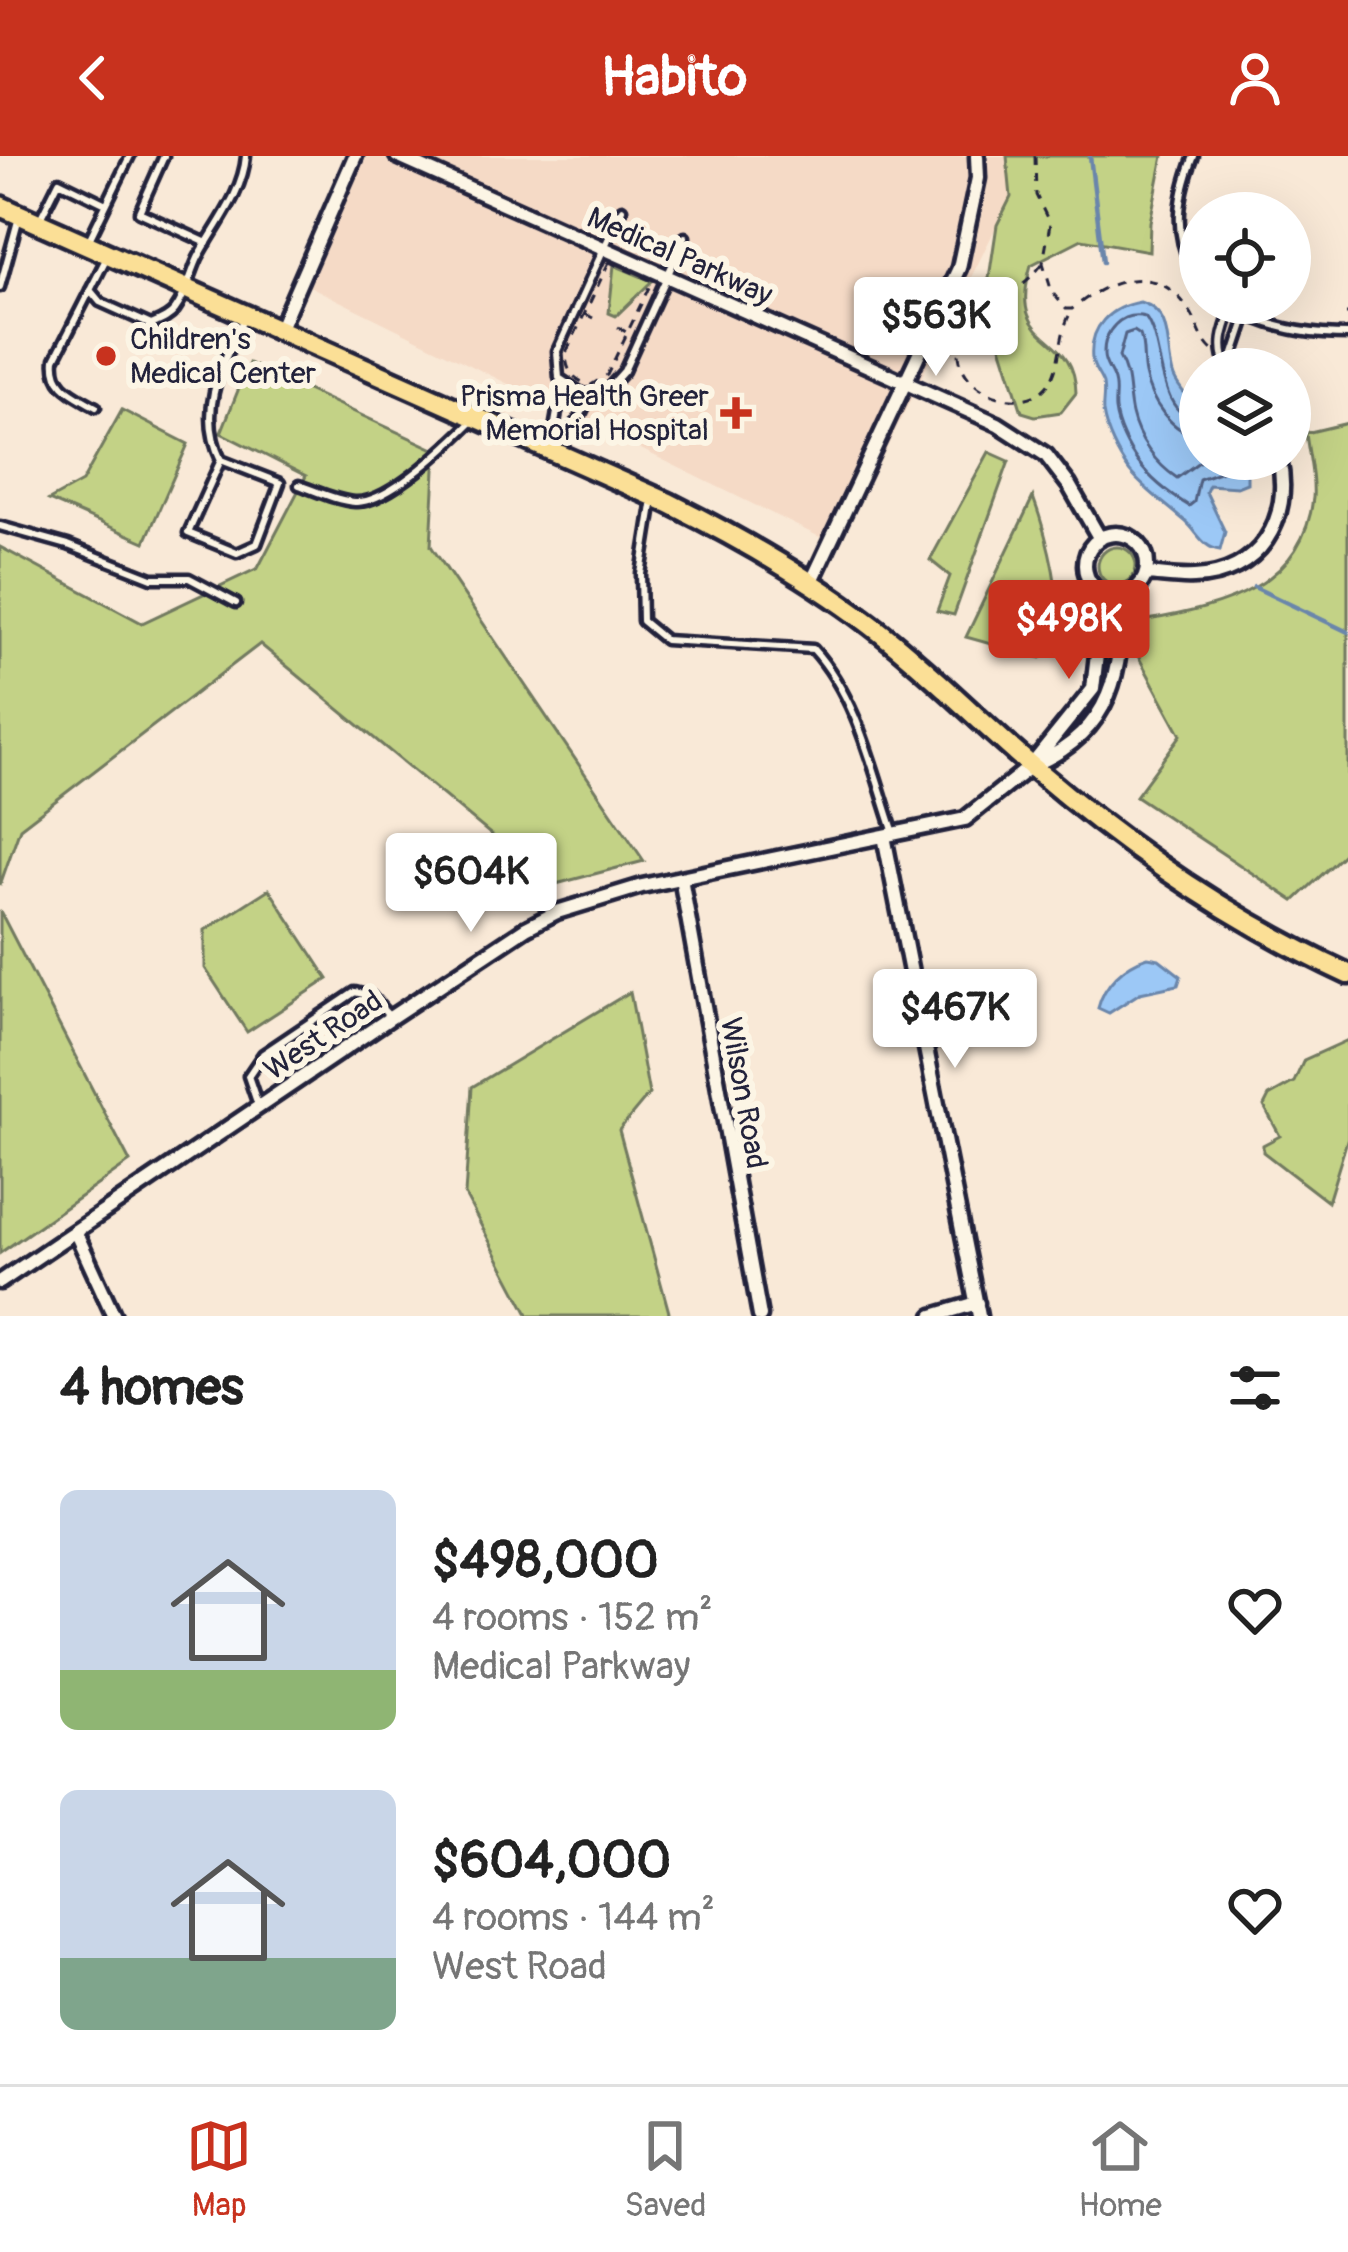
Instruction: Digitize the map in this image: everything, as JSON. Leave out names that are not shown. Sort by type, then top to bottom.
[{"type":"main road","points":[[0,206],[110,251],[718,528],[811,583],[895,643],[1104,827],[1190,889],[1348,974]]},
{"type":"street","points":[[280,328],[355,156]]},
{"type":"street","name":"Medical Parkway","points":[[397,156],[605,249],[659,279],[998,424],[1046,455],[1100,539]]},
{"type":"street","points":[[811,583],[959,268],[978,178],[976,156]]},
{"type":"street","points":[[1147,574],[1196,577],[1249,561],[1276,527],[1282,505],[1280,480]]},
{"type":"street","points":[[1031,766],[1093,688],[1103,594],[1086,572],[1088,554],[1100,539],[1120,534],[1139,544],[1148,563],[1147,574],[1137,588],[1122,596],[1103,594]]},
{"type":"street","points":[[1031,766],[1070,749],[1110,698],[1122,596]]},
{"type":"street","name":"West Road","points":[[0,1282],[390,1018],[556,912],[681,878],[965,820],[1031,766]]},
{"type":"street","points":[[889,835],[978,1310],[933,1316]]},
{"type":"street","name":"Wilson Road","points":[[681,878],[760,1316]]},
{"type":"street","points":[[75,1231],[114,1316]]},
{"type":"lane","points":[[88,242],[130,156]]},
{"type":"lane","points":[[164,156],[139,212],[207,243]]},
{"type":"lane","points":[[90,290],[100,302],[151,325],[167,318],[177,308],[244,171],[246,156]]},
{"type":"lane","points":[[1183,192],[1194,156]]},
{"type":"lane","points":[[0,287],[30,217],[59,181],[106,204]]},
{"type":"lane","points":[[622,209],[557,351],[559,378],[568,387],[590,395],[605,392],[624,371],[659,279],[685,237]]},
{"type":"lane","points":[[96,407],[62,387],[53,373],[55,359],[110,251]]},
{"type":"lane","points":[[221,460],[188,533],[237,553],[257,544],[280,483],[221,460],[211,440],[211,400],[247,313]]},
{"type":"lane","points":[[1274,324],[1299,333],[1348,335]]},
{"type":"lane","points":[[550,449],[568,387]]},
{"type":"lane","points":[[550,449],[578,421],[590,395]]},
{"type":"lane","points":[[299,485],[357,502],[378,496],[452,442],[477,416]]},
{"type":"lane","points":[[653,496],[641,574],[642,621],[665,640],[812,649],[832,670],[854,718],[889,835]]},
{"type":"lane","points":[[0,526],[68,545],[152,578],[189,578],[236,603]]},
{"type":"lane","points":[[260,1108],[248,1076],[263,1054],[355,992],[371,996],[390,1018]]},
{"type":"path","points":[[1035,156],[1036,195],[1050,224],[1043,263],[1034,277],[979,316],[962,340],[960,360],[971,380],[983,391],[1023,401],[1040,393],[1050,382],[1062,326],[1072,309],[1103,286],[1120,281],[1144,279],[1165,285],[1189,310],[1211,348]]},
{"type":"path","points":[[609,262],[659,279],[607,375],[591,385],[571,375],[566,352],[609,262]]},
{"type":"path","points":[[1043,263],[1052,292],[1066,309],[1072,309]]},
{"type":"path","points":[[977,400],[983,391]]},
{"type":"shaded area","name":"Prisma Health Greer Memorial Hospital","points":[[358,156],[1007,156],[1011,197],[838,546],[299,281]]},
{"type":"green space","points":[[1007,156],[1163,156],[1149,251],[1082,239],[1031,265],[1027,312],[1073,372],[1076,393],[1061,412],[1035,416],[1022,412],[986,298],[997,225],[1011,197]]},
{"type":"green space","points":[[614,265],[652,281],[616,316],[609,313]]},
{"type":"green space","points":[[249,363],[436,450],[431,546],[644,861],[552,885],[260,644],[20,828],[0,885],[0,547],[142,623],[258,568],[306,476],[221,433]]},
{"type":"green space","points":[[122,410],[188,444],[145,542],[49,500],[82,482]]},
{"type":"green space","points":[[1348,423],[1348,850],[1294,901],[1136,796],[1181,735],[1138,656],[1148,620],[1230,599],[1276,572],[1293,553],[1306,528],[1313,498],[1311,432]]},
{"type":"green space","points":[[989,452],[1009,461],[954,615],[937,611],[950,576],[930,560]]},
{"type":"green space","points":[[1033,497],[1053,570],[1060,626],[1060,646],[1041,658],[966,637]]},
{"type":"green space","points":[[1117,547],[1130,553],[1136,566],[1130,579],[1117,585],[1104,579],[1098,566],[1104,553]]},
{"type":"green space","points":[[269,889],[328,979],[247,1032],[205,968],[205,930]]},
{"type":"green space","points":[[0,911],[130,1162],[0,1253]]},
{"type":"green space","points":[[630,992],[649,1094],[619,1130],[670,1316],[529,1316],[465,1195],[472,1087]]},
{"type":"green space","points":[[1348,1040],[1348,1137],[1328,1202],[1263,1152],[1263,1145],[1280,1136],[1264,1106],[1269,1096],[1294,1082],[1304,1060]]},
{"type":"water","points":[[1140,302],[1164,323],[1179,386],[1179,480],[1247,480],[1237,487],[1209,485],[1206,492],[1225,532],[1220,550],[1205,543],[1136,479],[1113,444],[1092,347],[1098,328],[1119,308]]},
{"type":"water","points":[[1148,957],[1159,959],[1181,976],[1178,985],[1140,993],[1109,1013],[1098,1008],[1116,976]]},
{"type":"waterway","points":[[1090,156],[1103,262]]},
{"type":"waterway","points":[[1254,587],[1348,632]]},
{"type":"place","name":"Children's Medical Center","points":[[106,356]]},
{"type":"place","name":"Prisma Health Greer Memorial Hospital","points":[[736,413]]}]
